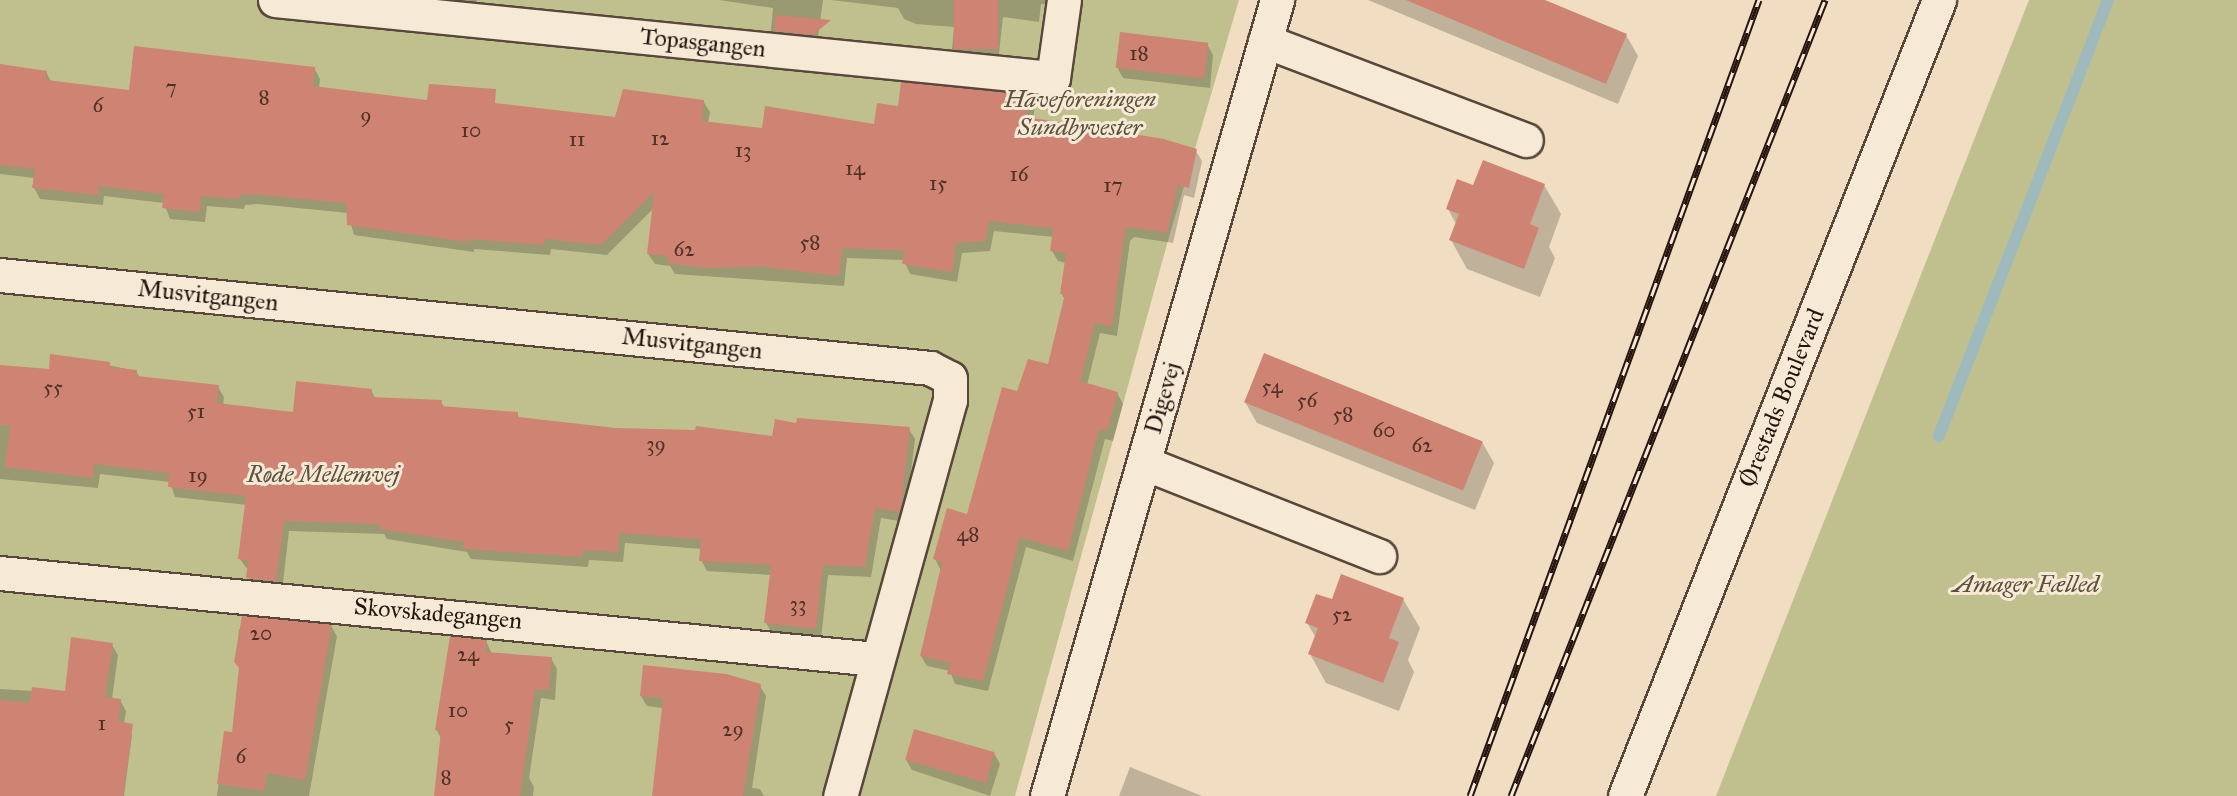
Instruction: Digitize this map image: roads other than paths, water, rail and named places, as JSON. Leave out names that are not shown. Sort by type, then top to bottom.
[{"type":"street","name":"Topasgangen","points":[[275,0],[1053,78],[1064,0]]},
{"type":"street","name":"Digevej","points":[[1047,796],[1277,0]]},
{"type":"street","name":"Ørestads Boulevard","points":[[1625,796],[1939,0]]},
{"type":"street","points":[[1265,40],[1526,140]]},
{"type":"street","name":"Musvitgangen","points":[[0,275],[930,368],[950,378],[950,400],[876,659],[840,796]]},
{"type":"street","points":[[1144,463],[1378,556]]},
{"type":"street","name":"Skovskadegangen","points":[[0,573],[876,659]]},
{"type":"waterway","points":[[1939,436],[2108,0]]},
{"type":"railway","points":[[1470,796],[1759,0]]},
{"type":"railway","points":[[1511,796],[1825,0]]},
{"type":"park label","name":"Haveforeningen Sundbyvester","points":[[1080,114]]},
{"type":"park label","name":"Røde Mellemvej","points":[[323,475]]},
{"type":"park label","name":"Amager Fælled","points":[[2026,585]]}]
